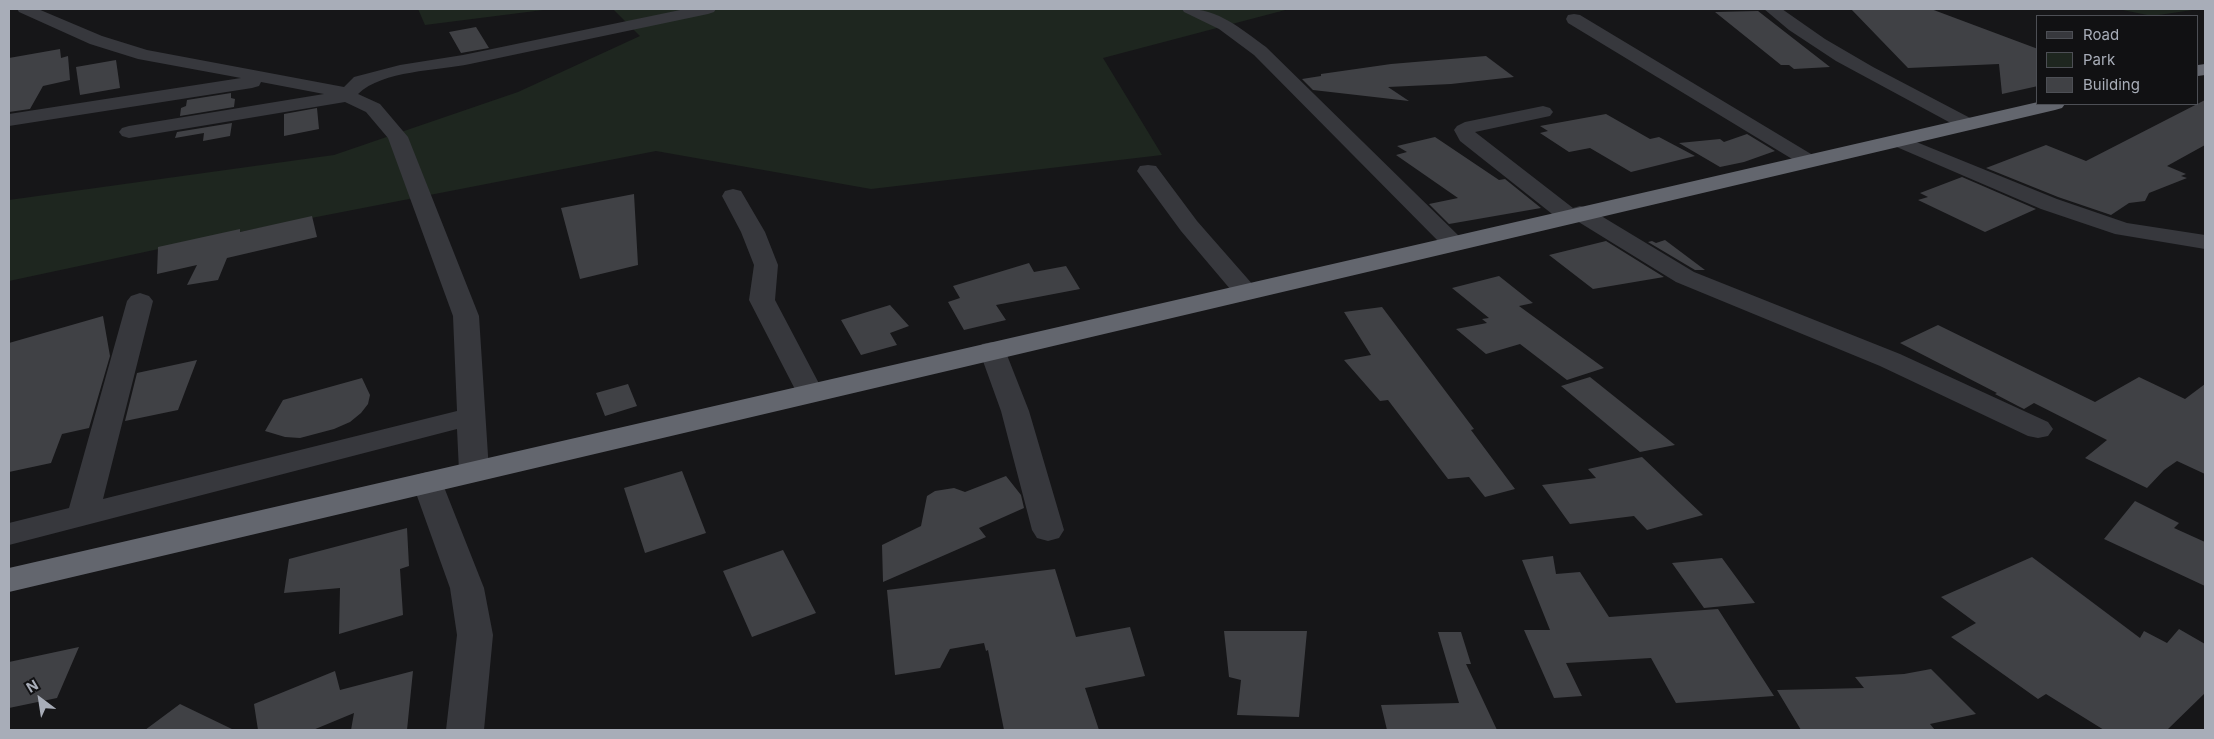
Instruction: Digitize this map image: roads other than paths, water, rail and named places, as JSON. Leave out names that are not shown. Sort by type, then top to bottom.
[{"type":"highway","points":[[9,580],[810,392],[2051,105]]},
{"type":"street","points":[[24,9],[96,40],[144,55],[335,90],[373,108],[398,137],[466,316],[474,471]]},
{"type":"street","points":[[128,132],[345,96],[360,81],[400,70],[594,34],[708,9]]},
{"type":"street","points":[[1190,9],[1225,25],[1260,51],[1453,243]]},
{"type":"street","points":[[1772,9],[1831,52],[1870,75],[1967,124]]},
{"type":"street","points":[[1574,19],[1809,160]]},
{"type":"street","points":[[9,120],[270,79]]},
{"type":"street","points":[[1543,112],[1472,126],[1464,130],[1467,137],[1575,215],[1686,278],[1890,360],[2038,430]]},
{"type":"street","points":[[1899,141],[2049,204],[2124,229],[2205,242]]},
{"type":"street","points":[[1148,171],[1189,226],[1246,291]]},
{"type":"street","points":[[733,196],[753,232],[766,265],[762,300],[810,392]]},
{"type":"street","points":[[83,515],[140,301]]},
{"type":"street","points":[[992,350],[1015,410],[1048,530]]},
{"type":"street","points":[[9,534],[471,416]]},
{"type":"street","points":[[427,482],[467,588],[475,635],[465,730]]}]
